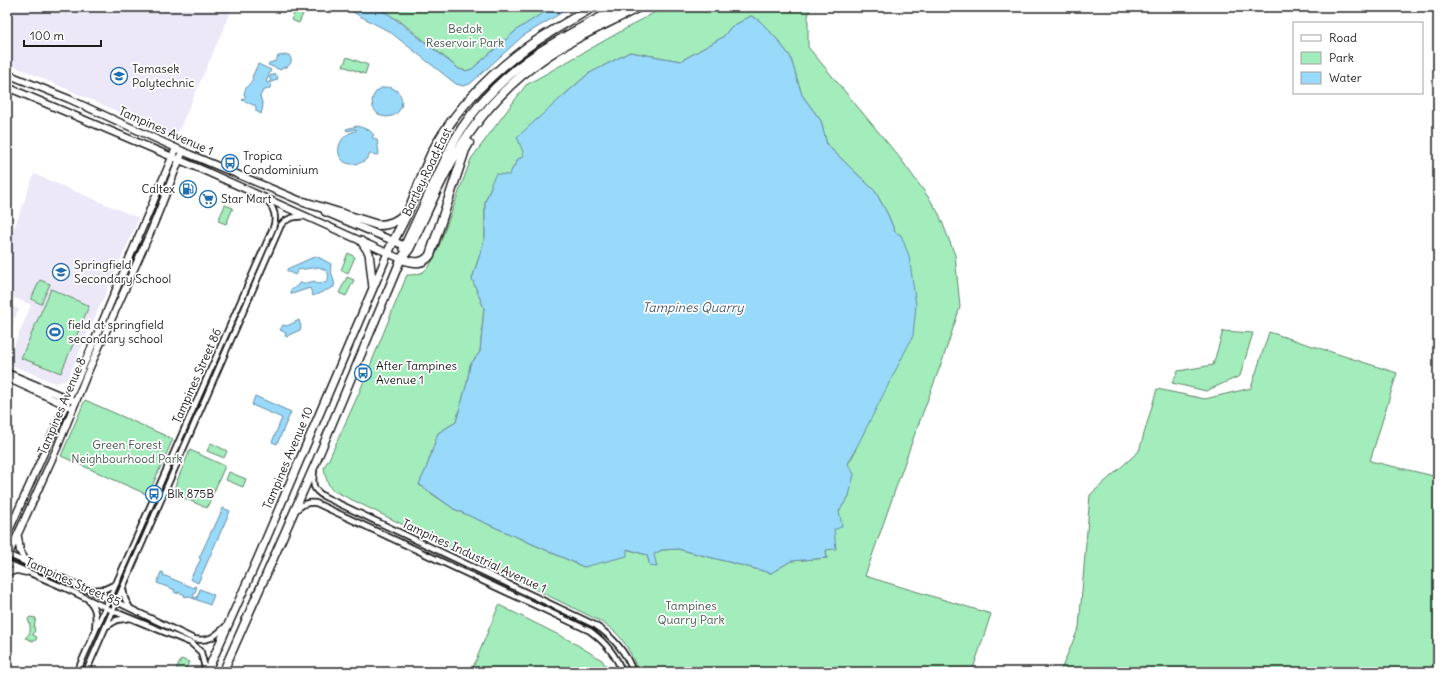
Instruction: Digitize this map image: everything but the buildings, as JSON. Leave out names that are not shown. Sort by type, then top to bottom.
[{"type":"highway","name":"Bartley Road East","points":[[388,253],[409,210],[435,146],[450,123],[468,100],[496,73],[526,48],[593,7]]},
{"type":"highway","name":"Bartley Road East","points":[[401,258],[405,246],[453,143],[475,110],[515,71],[539,53],[562,38],[621,7]]},
{"type":"highway","points":[[505,92],[484,118],[465,150],[430,255],[427,260],[417,263],[401,258],[409,249],[451,163],[468,135],[482,116],[505,92],[520,77],[543,59],[564,46],[639,7]]},
{"type":"highway","points":[[304,202],[378,225],[396,221],[409,210]]},
{"type":"main road","points":[[361,240],[369,253],[373,288]]},
{"type":"main road","name":"Tampines Avenue 10","points":[[206,672],[229,624],[388,253]]},
{"type":"main road","points":[[223,672],[316,462],[401,258]]},
{"type":"street","name":"Tampines Avenue 1","points":[[7,74],[69,99],[176,148],[405,246]]},
{"type":"street","name":"Tampines Avenue 1","points":[[7,86],[401,258]]},
{"type":"street","points":[[64,110],[65,102],[69,99]]},
{"type":"street","name":"Tampines Avenue 8","points":[[7,535],[176,148]]},
{"type":"street","name":"Tampines Avenue 8","points":[[8,556],[57,448],[151,231],[183,151]]},
{"type":"street","points":[[214,176],[214,170],[218,166]]},
{"type":"street","name":"Tampines Street 86","points":[[77,672],[273,228],[275,215],[270,203],[265,198]]},
{"type":"street","name":"Tampines Street 86","points":[[86,672],[281,225],[287,219],[305,216]]},
{"type":"street","points":[[142,228],[151,231]]},
{"type":"street","points":[[7,374],[75,405]]},
{"type":"street","points":[[7,378],[66,401]]},
{"type":"street","name":"Tampines Industrial Avenue 1","points":[[316,462],[313,479],[313,486],[316,492],[596,625],[610,634],[622,649],[633,672]]},
{"type":"street","name":"Tampines Industrial Avenue 1","points":[[293,514],[303,504],[308,502],[316,503],[590,631],[602,640],[615,654],[622,672]]},
{"type":"street","points":[[18,533],[18,547],[27,563]]},
{"type":"street","name":"Tampines Street 85","points":[[8,556],[117,602],[194,639],[206,640],[215,636],[229,624]]},
{"type":"street","name":"Tampines Street 85","points":[[7,563],[191,643],[201,652],[206,672]]},
{"type":"street","points":[[7,573],[17,570],[26,572]]},
{"type":"street","points":[[86,589],[100,590],[116,584]]},
{"type":"street","name":"Tampines Street 85","points":[[122,588],[127,603],[131,609]]},
{"type":"street","points":[[86,598],[93,605],[96,612],[95,633]]},
{"type":"street","name":"Tampines Street 85","points":[[106,627],[117,620],[132,618]]},
{"type":"shaded area","name":"Temasek Polytechnic","points":[[7,7],[233,7],[176,137],[7,63]]},
{"type":"shaded area","name":"Springfield Secondary School","points":[[34,174],[139,218],[67,380],[55,383],[7,363],[31,305],[7,295],[7,248]]},
{"type":"shaded area","points":[[12,302],[12,306],[19,309],[15,318],[13,317],[12,320],[14,321],[10,328],[7,327],[7,304],[10,305]]},
{"type":"green space","points":[[297,7],[306,7],[299,23],[291,20]]},
{"type":"green space","name":"Bedok Reservoir Park","points":[[375,7],[553,7],[518,29],[472,69],[466,71],[459,69],[400,21]]},
{"type":"green space","name":"Tampines Quarry Park","points":[[664,7],[810,7],[808,17],[808,47],[900,158],[929,198],[939,214],[955,255],[960,307],[943,359],[865,576],[991,614],[972,672],[638,672],[626,645],[614,631],[598,620],[332,490],[326,479],[324,467],[359,393],[407,275],[418,274],[431,264],[471,159],[526,85]],"holes":[[[751,16],[760,21],[790,56],[802,95],[821,121],[827,145],[875,191],[895,232],[855,452],[848,464],[849,496],[839,511],[826,550],[827,558],[791,561],[771,573],[678,549],[662,550],[653,554],[656,566],[650,566],[647,555],[626,549],[584,567],[454,509],[419,485],[438,433],[456,422],[467,383],[470,365],[480,352],[484,308],[472,279],[485,238],[485,202],[491,187],[509,175],[518,159],[523,157],[523,152],[563,96],[588,74],[630,52],[681,61],[723,37],[731,27]]]},
{"type":"green space","points":[[347,57],[368,65],[365,74],[343,66]]},
{"type":"green space","points":[[225,205],[233,208],[226,224],[218,221]]},
{"type":"green space","points":[[348,253],[355,257],[348,273],[341,270]]},
{"type":"green space","points":[[347,277],[354,280],[346,296],[339,293]]},
{"type":"green space","points":[[40,280],[50,284],[41,304],[31,299]]},
{"type":"green space","name":"field at springfield secondary school","points":[[51,289],[89,306],[61,373],[21,358]]},
{"type":"green space","points":[[1223,331],[1253,333],[1240,376],[1206,391],[1172,383],[1178,371],[1213,365]]},
{"type":"green space","points":[[1269,332],[1397,373],[1370,461],[1438,477],[1438,672],[1060,672],[1079,627],[1090,495],[1139,451],[1157,389],[1205,399],[1251,388]]},
{"type":"green space","name":"Green Forest Neighbourhood Park","points":[[85,400],[173,439],[148,495],[61,456]]},
{"type":"green space","points":[[211,443],[227,451],[224,458],[207,451]]},
{"type":"green space","points":[[190,450],[225,466],[207,508],[172,493]]},
{"type":"green space","points":[[229,472],[246,479],[243,487],[226,480]]},
{"type":"green space","points":[[499,605],[569,640],[602,660],[610,672],[471,672]]},
{"type":"green space","points":[[30,617],[36,618],[34,627],[35,631],[33,635],[37,637],[36,640],[33,641],[25,638],[28,636],[30,631],[28,619]]},
{"type":"green space","points":[[181,659],[189,662],[184,672],[175,672]]},
{"type":"water","points":[[343,7],[375,7],[390,15],[459,69],[466,71],[472,69],[518,29],[549,9],[553,7],[571,7],[523,36],[470,84],[463,86],[456,84],[390,32]]},
{"type":"water","name":"Tampines Quarry","points":[[751,16],[760,21],[790,56],[802,95],[821,121],[827,145],[875,191],[895,232],[901,235],[909,256],[916,305],[913,336],[848,464],[854,474],[849,496],[839,511],[842,526],[834,529],[836,549],[826,550],[827,558],[791,561],[771,573],[678,549],[662,550],[654,554],[657,567],[650,566],[647,555],[627,549],[627,556],[584,567],[454,509],[419,484],[426,469],[438,433],[456,422],[467,383],[470,365],[480,352],[484,308],[472,279],[485,238],[485,202],[491,187],[491,183],[496,174],[509,175],[518,159],[523,157],[523,152],[517,137],[588,74],[630,52],[681,61],[723,37],[731,27]]},
{"type":"water","points":[[289,55],[291,60],[290,64],[281,70],[268,65],[269,63],[276,61],[278,56]]},
{"type":"water","points":[[258,64],[271,70],[266,82],[269,83],[271,79],[269,78],[271,75],[273,76],[274,73],[278,77],[277,80],[271,82],[270,88],[263,91],[260,96],[263,106],[261,114],[256,111],[256,106],[242,100],[246,96],[244,95],[245,89],[252,81],[252,77]]},
{"type":"water","points":[[387,87],[398,91],[402,102],[398,113],[387,117],[376,113],[372,102],[376,91]]},
{"type":"water","points":[[357,126],[369,130],[374,135],[372,137],[377,140],[379,153],[378,155],[370,154],[366,160],[360,163],[348,163],[342,160],[339,155],[340,144],[343,138],[356,131],[356,129],[347,131],[346,129]]},
{"type":"water","points":[[316,256],[331,264],[334,287],[313,296],[310,288],[292,294],[290,291],[299,283],[315,281],[316,283],[320,284],[322,282],[327,282],[327,271],[319,267],[298,270],[295,275],[287,271],[287,269]]},
{"type":"water","points":[[299,320],[301,327],[300,330],[287,337],[285,336],[286,333],[280,330],[283,325],[287,326]]},
{"type":"water","points":[[255,396],[291,412],[277,444],[272,442],[282,418],[252,405]]},
{"type":"water","points":[[223,508],[230,511],[198,583],[190,579],[201,559],[199,558]]},
{"type":"water","points":[[161,572],[164,573],[163,575],[194,588],[195,586],[197,587],[193,597],[197,598],[200,589],[214,595],[210,605],[187,596],[186,597],[178,592],[178,594],[174,592],[175,590],[157,583]]},
{"type":"place","name":"Temasek Polytechnic","points":[[119,76]]},
{"type":"place","name":"Tropica Condominium","points":[[230,163]]},
{"type":"place","name":"Caltex","points":[[188,189]]},
{"type":"place","name":"Star Mart","points":[[208,199]]},
{"type":"place","name":"Springfield Secondary School","points":[[61,272]]},
{"type":"place","name":"field at springfield secondary school","points":[[55,332]]},
{"type":"place","name":"After Tampines Avenue 1","points":[[363,373]]},
{"type":"place","name":"Blk 875B","points":[[154,494]]}]
